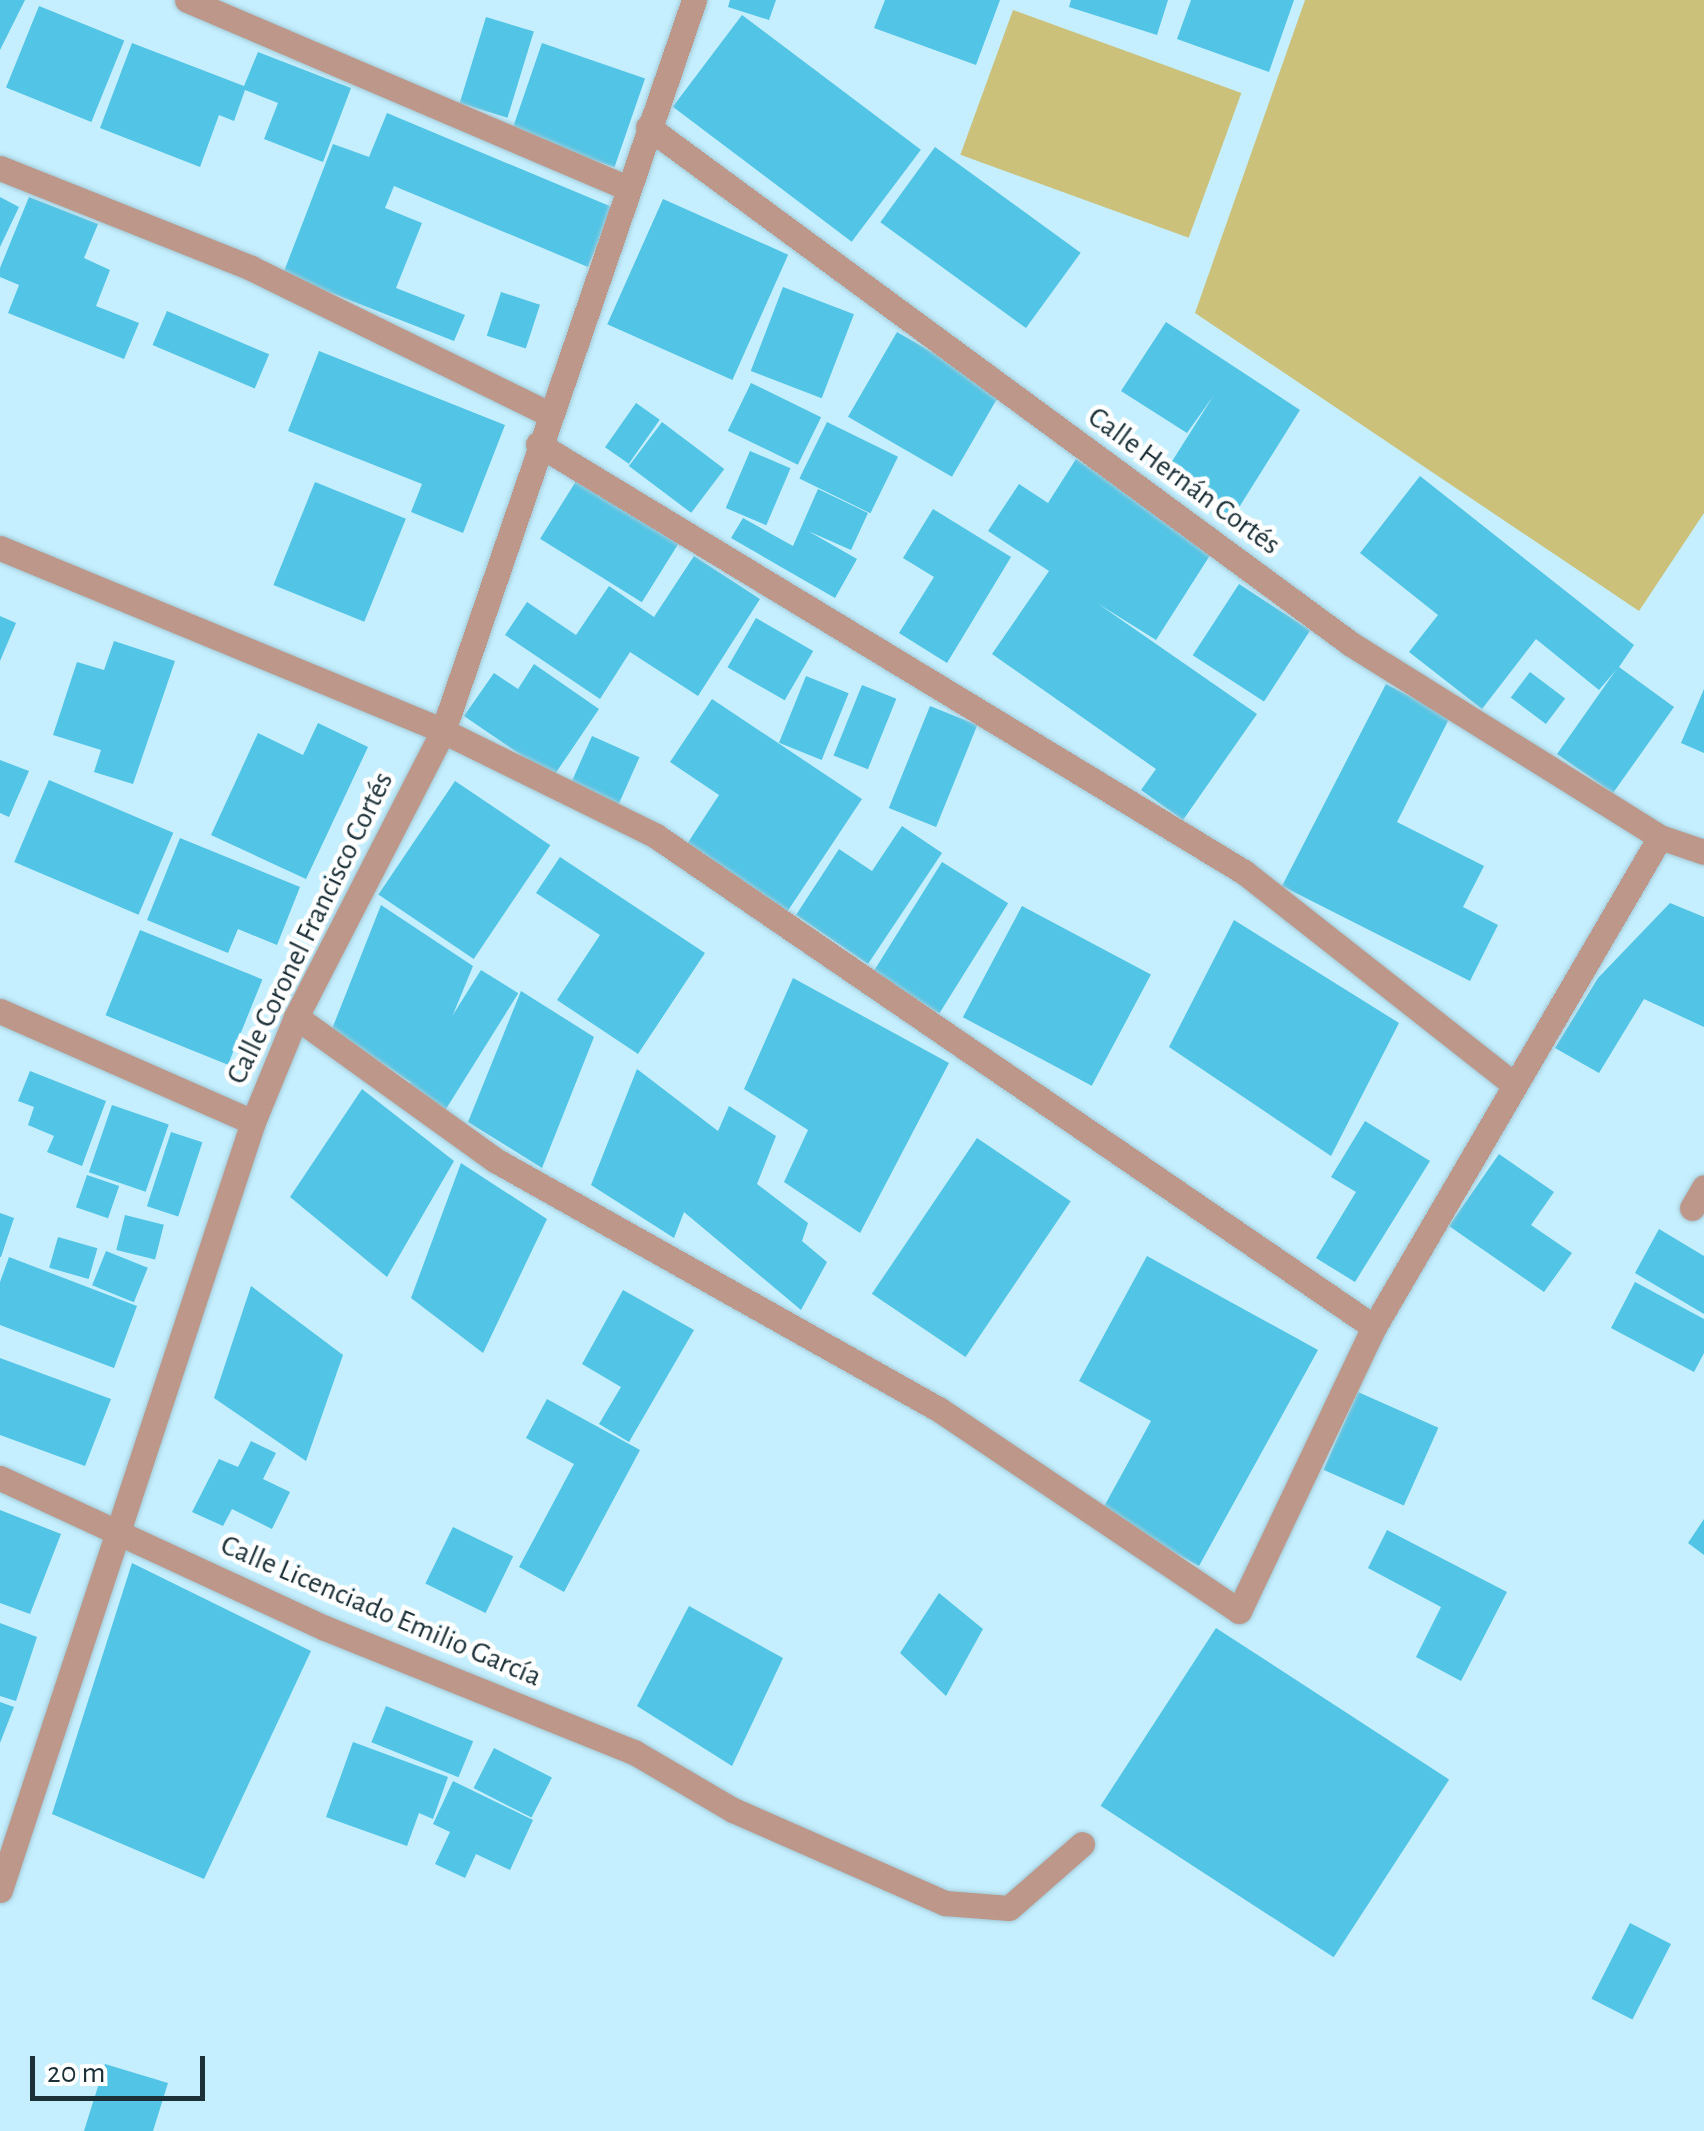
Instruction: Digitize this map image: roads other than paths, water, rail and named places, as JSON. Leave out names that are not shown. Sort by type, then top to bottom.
[{"type":"street","points":[[187,0],[626,188]]},
{"type":"street","name":"Calle Coronel Francisco Cortés","points":[[0,1890],[4,1854],[252,1122],[296,1017],[442,730],[694,0]]},
{"type":"street","name":"Calle Hernán Cortés","points":[[648,126],[1351,644],[1660,837],[1704,852]]},
{"type":"street","points":[[0,168],[251,268],[548,414]]},
{"type":"street","points":[[538,444],[1244,872],[1513,1084]]},
{"type":"street","points":[[0,548],[442,730],[656,836],[1374,1327]]},
{"type":"street","points":[[296,1017],[495,1160],[940,1410],[1239,1611],[1374,1327],[1660,837]]},
{"type":"street","points":[[0,1010],[252,1122]]},
{"type":"street","name":"Calle Licenciado Emilio García","points":[[0,1478],[325,1628],[634,1752],[733,1810],[945,1903],[1010,1908],[1082,1844]]}]
